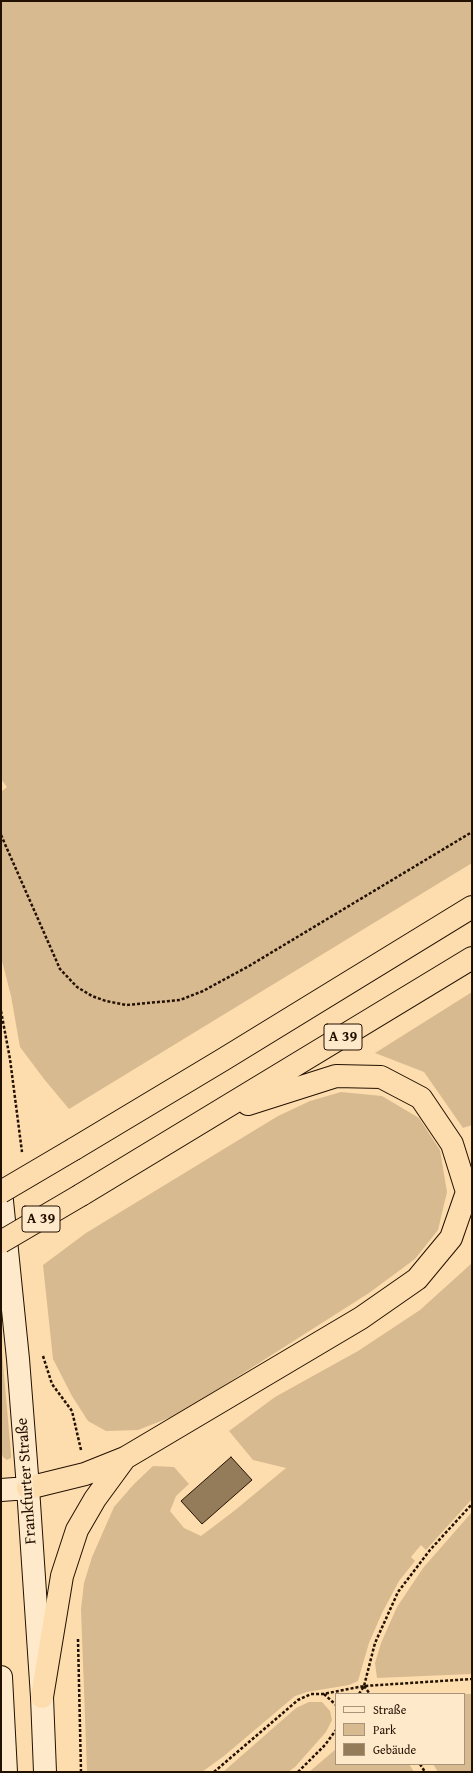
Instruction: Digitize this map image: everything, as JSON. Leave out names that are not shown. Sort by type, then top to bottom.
[{"type":"highway","name":"A 39","points":[[1,1191],[230,1055],[472,907]]},
{"type":"highway","name":"A 39","points":[[1,1242],[214,1115],[472,958]]},
{"type":"highway","points":[[28,1488],[85,1474],[126,1458],[361,1318],[417,1279],[452,1238],[469,1186],[452,1144],[421,1098],[381,1077],[336,1076],[214,1115]]},
{"type":"highway","points":[[42,1697],[62,1576],[77,1530],[95,1499],[126,1458]]},
{"type":"street","name":"Frankfurter Straße","points":[[1,1191],[18,1359],[28,1488],[42,1697],[45,1772]]},
{"type":"street","points":[[1,1490],[28,1488]]},
{"type":"street","points":[[1,1678],[6,1772]]},
{"type":"path","points":[[1,835],[60,969],[77,987],[92,996],[106,1001],[126,1005],[180,1000],[203,991],[249,966],[472,832]]},
{"type":"path","points":[[360,1693],[364,1686],[374,1643],[398,1592],[430,1550],[472,1504]]},
{"type":"path","points":[[214,1772],[298,1700],[311,1694],[323,1694],[364,1686],[472,1679]]},
{"type":"path","points":[[364,1686],[369,1693]]},
{"type":"path","points":[[323,1694],[335,1704]]},
{"type":"path","points":[[298,1772],[325,1745],[335,1731]]},
{"type":"green space","points":[[1,1],[472,1],[472,863],[69,1109],[20,1047],[11,996],[1,957],[1,792],[7,787],[1,779]]},
{"type":"green space","points":[[472,992],[472,1125],[463,1128],[424,1072],[375,1053]]},
{"type":"green space","points":[[341,1092],[382,1096],[419,1118],[440,1150],[447,1192],[438,1230],[415,1259],[369,1293],[179,1414],[138,1430],[106,1431],[88,1421],[72,1396],[53,1359],[43,1265],[86,1233],[278,1116],[310,1101]]},
{"type":"green space","points":[[472,1263],[472,1499],[426,1550],[421,1545],[411,1557],[415,1561],[399,1581],[382,1613],[369,1643],[358,1681],[349,1685],[307,1692],[295,1696],[224,1756],[202,1772],[87,1772],[81,1609],[84,1583],[92,1557],[114,1507],[134,1484],[153,1466],[174,1467],[189,1484],[176,1496],[170,1511],[184,1528],[201,1536],[286,1468],[253,1460],[229,1431],[275,1397],[358,1351],[420,1310]]},
{"type":"green space","points":[[1,1340],[11,1454],[11,1458],[7,1460],[3,1457],[1,1452]]},
{"type":"green space","points":[[472,1512],[472,1674],[377,1678],[375,1663],[381,1643],[397,1607],[423,1568]]},
{"type":"green space","points":[[465,1694],[472,1694],[472,1772],[438,1772],[434,1765],[465,1765]]},
{"type":"green space","points":[[309,1702],[322,1702],[330,1711],[332,1720],[326,1732],[295,1767],[288,1772],[223,1772],[296,1708]]},
{"type":"green space","points":[[335,1750],[335,1765],[410,1765],[414,1772],[309,1772]]},
{"type":"building","points":[[231,1457],[252,1480],[202,1524],[181,1501]]}]
